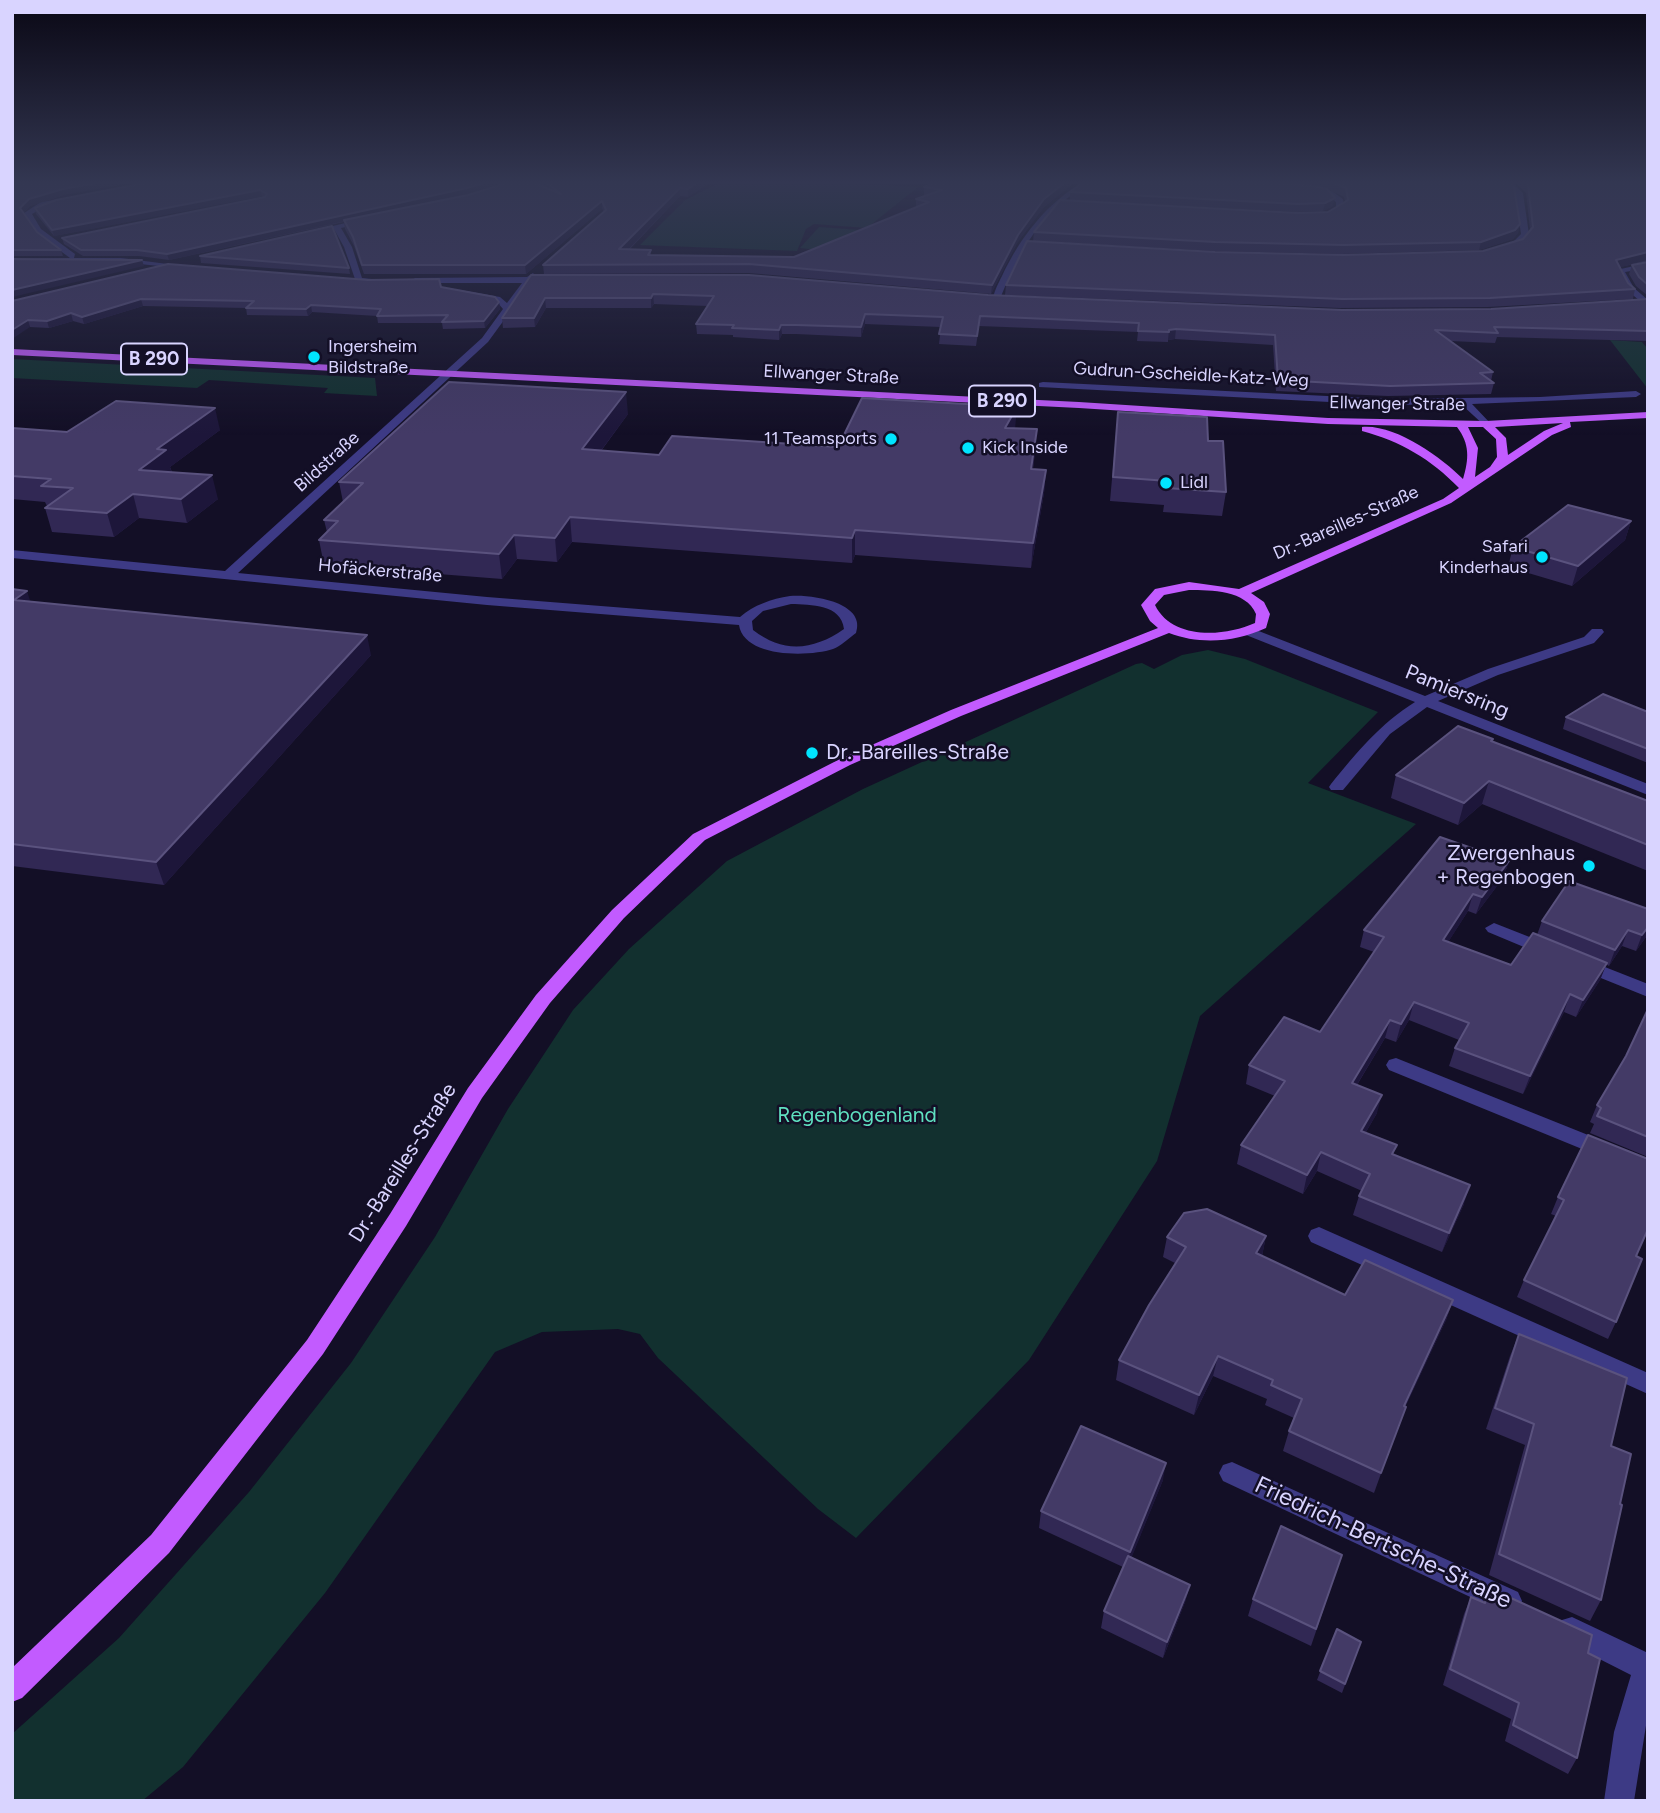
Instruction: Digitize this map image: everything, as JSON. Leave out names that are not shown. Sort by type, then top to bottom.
[{"type":"main road","name":"Ellwanger Straße","points":[[12,352],[1328,421],[1486,424],[1648,415]]},
{"type":"main road","name":"Dr.-Bareilles-Straße","points":[[1240,593],[1447,501],[1548,433],[1580,420]]},
{"type":"main road","name":"Dr.-Bareilles-Straße","points":[[1328,421],[1383,433],[1415,447],[1444,465],[1466,489]]},
{"type":"main road","points":[[1460,424],[1472,438],[1475,457],[1466,489]]},
{"type":"main road","points":[[1486,424],[1501,438],[1503,457],[1492,472]]},
{"type":"main road","points":[[1189,586],[1216,587],[1240,593],[1262,609],[1264,617],[1261,625],[1251,632],[1237,636],[1202,637],[1169,628],[1150,613],[1148,606],[1160,592],[1189,586]]},
{"type":"main road","name":"Dr.-Bareilles-Straße","points":[[12,1688],[160,1545],[315,1347],[398,1220],[475,1093],[543,999],[618,914],[699,837],[845,762],[956,713],[1169,628]]},
{"type":"street","points":[[146,272],[177,266]]},
{"type":"street","points":[[354,266],[359,280]]},
{"type":"street","name":"Bildstraße","points":[[227,576],[485,340],[500,322],[522,286],[544,266]]},
{"type":"street","points":[[1010,300],[992,299],[1011,266]]},
{"type":"street","points":[[1645,266],[1620,270],[1631,289],[1647,303]]},
{"type":"street","points":[[349,279],[399,282],[556,280]]},
{"type":"street","points":[[399,282],[484,295],[500,300],[507,308]]},
{"type":"street","points":[[1633,304],[1647,303]]},
{"type":"street","name":"Gudrun-Gscheidle-Katz-Weg","points":[[1043,385],[1388,402],[1540,400],[1636,394]]},
{"type":"street","points":[[1463,400],[1486,424]]},
{"type":"street","name":"Hofäckerstraße","points":[[12,554],[227,576],[744,621]]},
{"type":"street","points":[[791,600],[837,608],[847,614],[851,622],[850,630],[834,644],[794,650],[757,642],[743,628],[744,621],[761,607],[791,600]]},
{"type":"street","name":"Pamiersring","points":[[1251,632],[1648,790]]},
{"type":"street","points":[[1337,787],[1374,741],[1402,716],[1426,702],[1498,671],[1589,640],[1597,632]]},
{"type":"street","points":[[1494,928],[1648,991]]},
{"type":"street","points":[[1396,1065],[1648,1168]]},
{"type":"street","points":[[1319,1236],[1648,1384]]},
{"type":"street","name":"Friedrich-Bertsche-Straße","points":[[1232,1473],[1542,1616],[1647,1668],[1622,1773],[1619,1801]]},
{"type":"green space","points":[[1610,340],[1642,342],[1648,349],[1648,389]]},
{"type":"green space","points":[[12,359],[375,378],[377,396],[324,393],[328,388],[209,380],[197,388],[12,378]]},
{"type":"green space","name":"Regenbogenland","points":[[1208,650],[1245,659],[1378,712],[1308,783],[1416,824],[1200,1016],[1157,1161],[1029,1360],[856,1538],[818,1509],[658,1358],[640,1334],[618,1329],[542,1332],[495,1352],[325,1593],[183,1767],[142,1801],[12,1801],[12,1734],[119,1638],[249,1492],[351,1363],[435,1237],[508,1109],[573,1010],[629,949],[727,861],[863,789],[1136,664],[1142,663],[1154,669],[1182,655]]},
{"type":"building","points":[[12,266],[118,266],[12,290]]},
{"type":"building","points":[[161,266],[188,266],[368,280],[439,279],[441,287],[495,297],[499,302],[484,321],[442,322],[448,315],[377,316],[381,309],[311,305],[306,309],[246,308],[254,301],[141,299],[82,317],[71,313],[47,321],[28,320],[12,330],[12,301]]},
{"type":"building","points":[[319,266],[348,266],[349,268]]},
{"type":"building","points":[[768,266],[1002,266],[992,285]]},
{"type":"building","points":[[1015,266],[1619,266],[1628,283],[1635,289],[1490,298],[1342,299],[1006,285]]},
{"type":"building","points":[[1632,266],[1648,266],[1648,285]]},
{"type":"building","points":[[531,275],[749,275],[988,295],[1342,310],[1491,309],[1648,299],[1648,331],[1494,327],[1498,333],[1435,330],[1493,372],[1480,373],[1494,383],[1390,386],[1278,380],[1275,335],[1176,329],[1169,332],[1138,331],[1139,323],[980,316],[977,336],[939,334],[943,317],[865,314],[861,327],[781,325],[779,330],[732,328],[734,325],[696,324],[714,296],[653,294],[651,298],[545,298],[534,318],[502,318]]},
{"type":"building","points":[[449,382],[626,392],[582,449],[659,455],[672,436],[838,447],[862,398],[1017,407],[1005,428],[1037,429],[1031,469],[1046,470],[1033,543],[855,530],[852,538],[570,517],[555,538],[514,535],[499,554],[319,540],[338,521],[324,520],[363,483],[339,482]]},
{"type":"building","points":[[116,401],[215,408],[157,449],[166,450],[139,470],[212,475],[181,499],[133,494],[107,513],[45,508],[73,488],[41,486],[51,479],[12,476],[12,428],[67,432]]},
{"type":"building","name":"Lidl","points":[[1118,412],[1207,417],[1208,441],[1223,441],[1226,492],[1166,488],[1168,481],[1113,477]]},
{"type":"building","points":[[1568,505],[1631,521],[1578,566],[1513,547]]},
{"type":"building","points":[[12,589],[27,591],[14,600],[367,635],[156,862],[12,844]]},
{"type":"building","points":[[1603,694],[1648,712],[1648,749],[1566,717]]},
{"type":"building","points":[[1458,726],[1648,801],[1648,845],[1489,781],[1464,803],[1396,775]]},
{"type":"building","points":[[1440,837],[1509,861],[1482,897],[1473,894],[1443,940],[1511,965],[1533,933],[1607,963],[1583,1000],[1570,994],[1530,1076],[1455,1048],[1469,1023],[1414,1002],[1401,1024],[1390,1020],[1352,1083],[1382,1095],[1361,1131],[1397,1145],[1392,1154],[1470,1185],[1449,1233],[1359,1196],[1370,1174],[1321,1152],[1307,1175],[1241,1145],[1285,1081],[1249,1065],[1284,1017],[1320,1032],[1384,937],[1364,930]]},
{"type":"building","points":[[1569,881],[1648,909],[1648,927],[1642,935],[1628,930],[1615,950],[1542,921]]},
{"type":"building","points":[[1648,1009],[1648,1137],[1597,1116],[1601,1108],[1597,1105],[1626,1056]]},
{"type":"building","points":[[1588,1135],[1648,1159],[1648,1229],[1636,1256],[1642,1259],[1616,1322],[1524,1280],[1564,1200],[1558,1197]]},
{"type":"building","points":[[1207,1209],[1266,1236],[1256,1253],[1345,1295],[1365,1260],[1453,1300],[1404,1406],[1406,1407],[1381,1473],[1289,1431],[1302,1399],[1271,1385],[1273,1380],[1218,1356],[1199,1395],[1119,1360],[1149,1305],[1186,1247],[1167,1237],[1184,1213]]},
{"type":"building","points":[[1519,1334],[1627,1378],[1611,1446],[1631,1454],[1601,1600],[1499,1554],[1534,1424],[1495,1408]]},
{"type":"building","points":[[1081,1426],[1166,1463],[1130,1552],[1041,1511]]},
{"type":"building","points":[[1281,1526],[1342,1555],[1316,1629],[1253,1599]]},
{"type":"building","points":[[1128,1556],[1190,1585],[1167,1642],[1104,1611]]},
{"type":"building","points":[[1489,1588],[1592,1635],[1588,1653],[1600,1659],[1577,1758],[1513,1725],[1519,1703],[1450,1669],[1471,1597],[1485,1603]]},
{"type":"building","points":[[1337,1629],[1361,1642],[1345,1684],[1320,1671]]},
{"type":"place","name":"Ingersheim Bildstraße","points":[[314,357]]},
{"type":"place","name":"11 Teamsports","points":[[891,439]]},
{"type":"place","name":"Kick Inside","points":[[968,448]]},
{"type":"place","name":"Lidl","points":[[1166,483]]},
{"type":"place","name":"Safari Kinderhaus","points":[[1542,557]]},
{"type":"place","name":"Dr.-Bareilles-Straße","points":[[812,753]]},
{"type":"place","name":"Zwergenhaus + Regenbogen","points":[[1589,866]]}]
